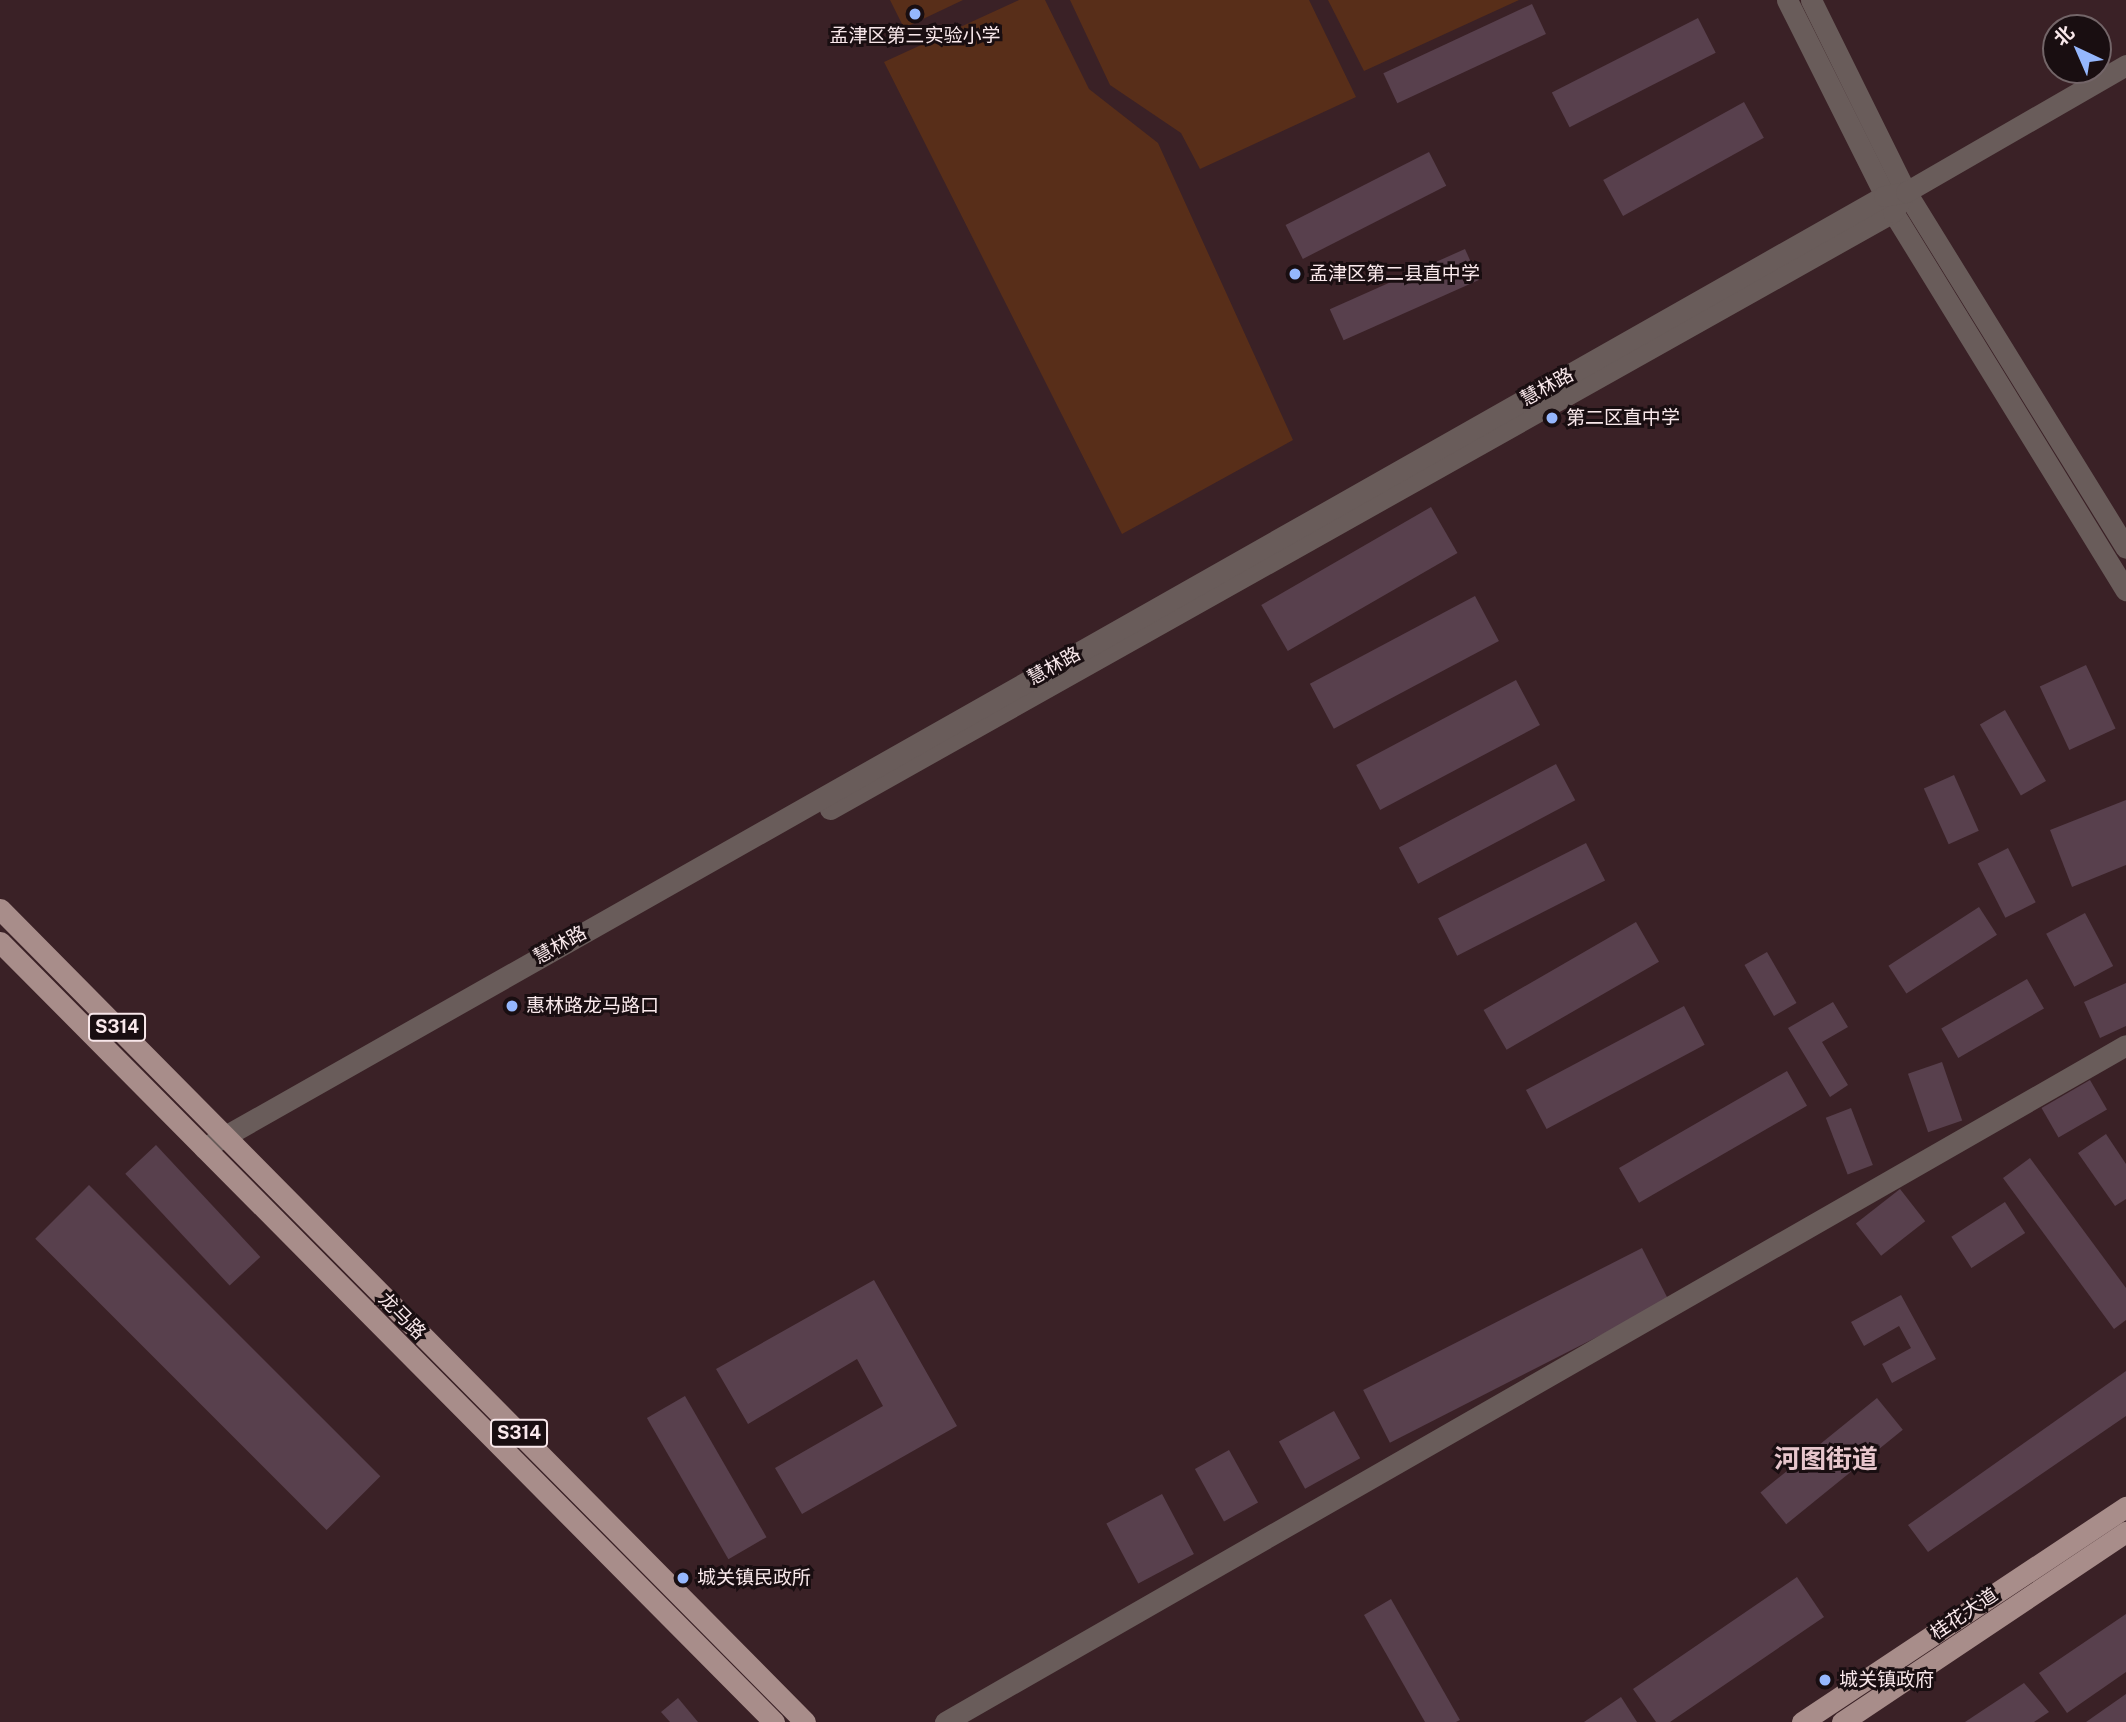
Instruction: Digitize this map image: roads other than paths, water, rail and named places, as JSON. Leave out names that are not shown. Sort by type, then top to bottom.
[{"type":"main road","name":"龙马路","points":[[0,909],[805,1722]]},
{"type":"main road","name":"龙马路","points":[[0,942],[774,1722]]},
{"type":"main road","name":"桂花大道","points":[[1802,1722],[2126,1507]]},
{"type":"main road","name":"桂花大道","points":[[1842,1722],[2126,1532]]},
{"type":"street","points":[[1787,0],[1889,204],[2126,590]]},
{"type":"street","points":[[1811,0],[1906,192],[2126,548]]},
{"type":"street","name":"慧林路","points":[[210,1154],[228,1140],[1889,204],[2126,65]]},
{"type":"street","points":[[945,1722],[2126,1045]]},
{"type":"place","name":"孟津区第三实验小学","points":[[915,14]]},
{"type":"place","name":"孟津区第二县直中学","points":[[1295,274]]},
{"type":"place","name":"第二区直中学","points":[[1552,418]]},
{"type":"place","name":"惠林路龙马路口","points":[[512,1006]]},
{"type":"place","name":"城关镇民政所","points":[[683,1578]]},
{"type":"place","name":"城关镇政府","points":[[1825,1680]]},
{"type":"district","name":"河图街道","points":[[1826,1459]]}]
